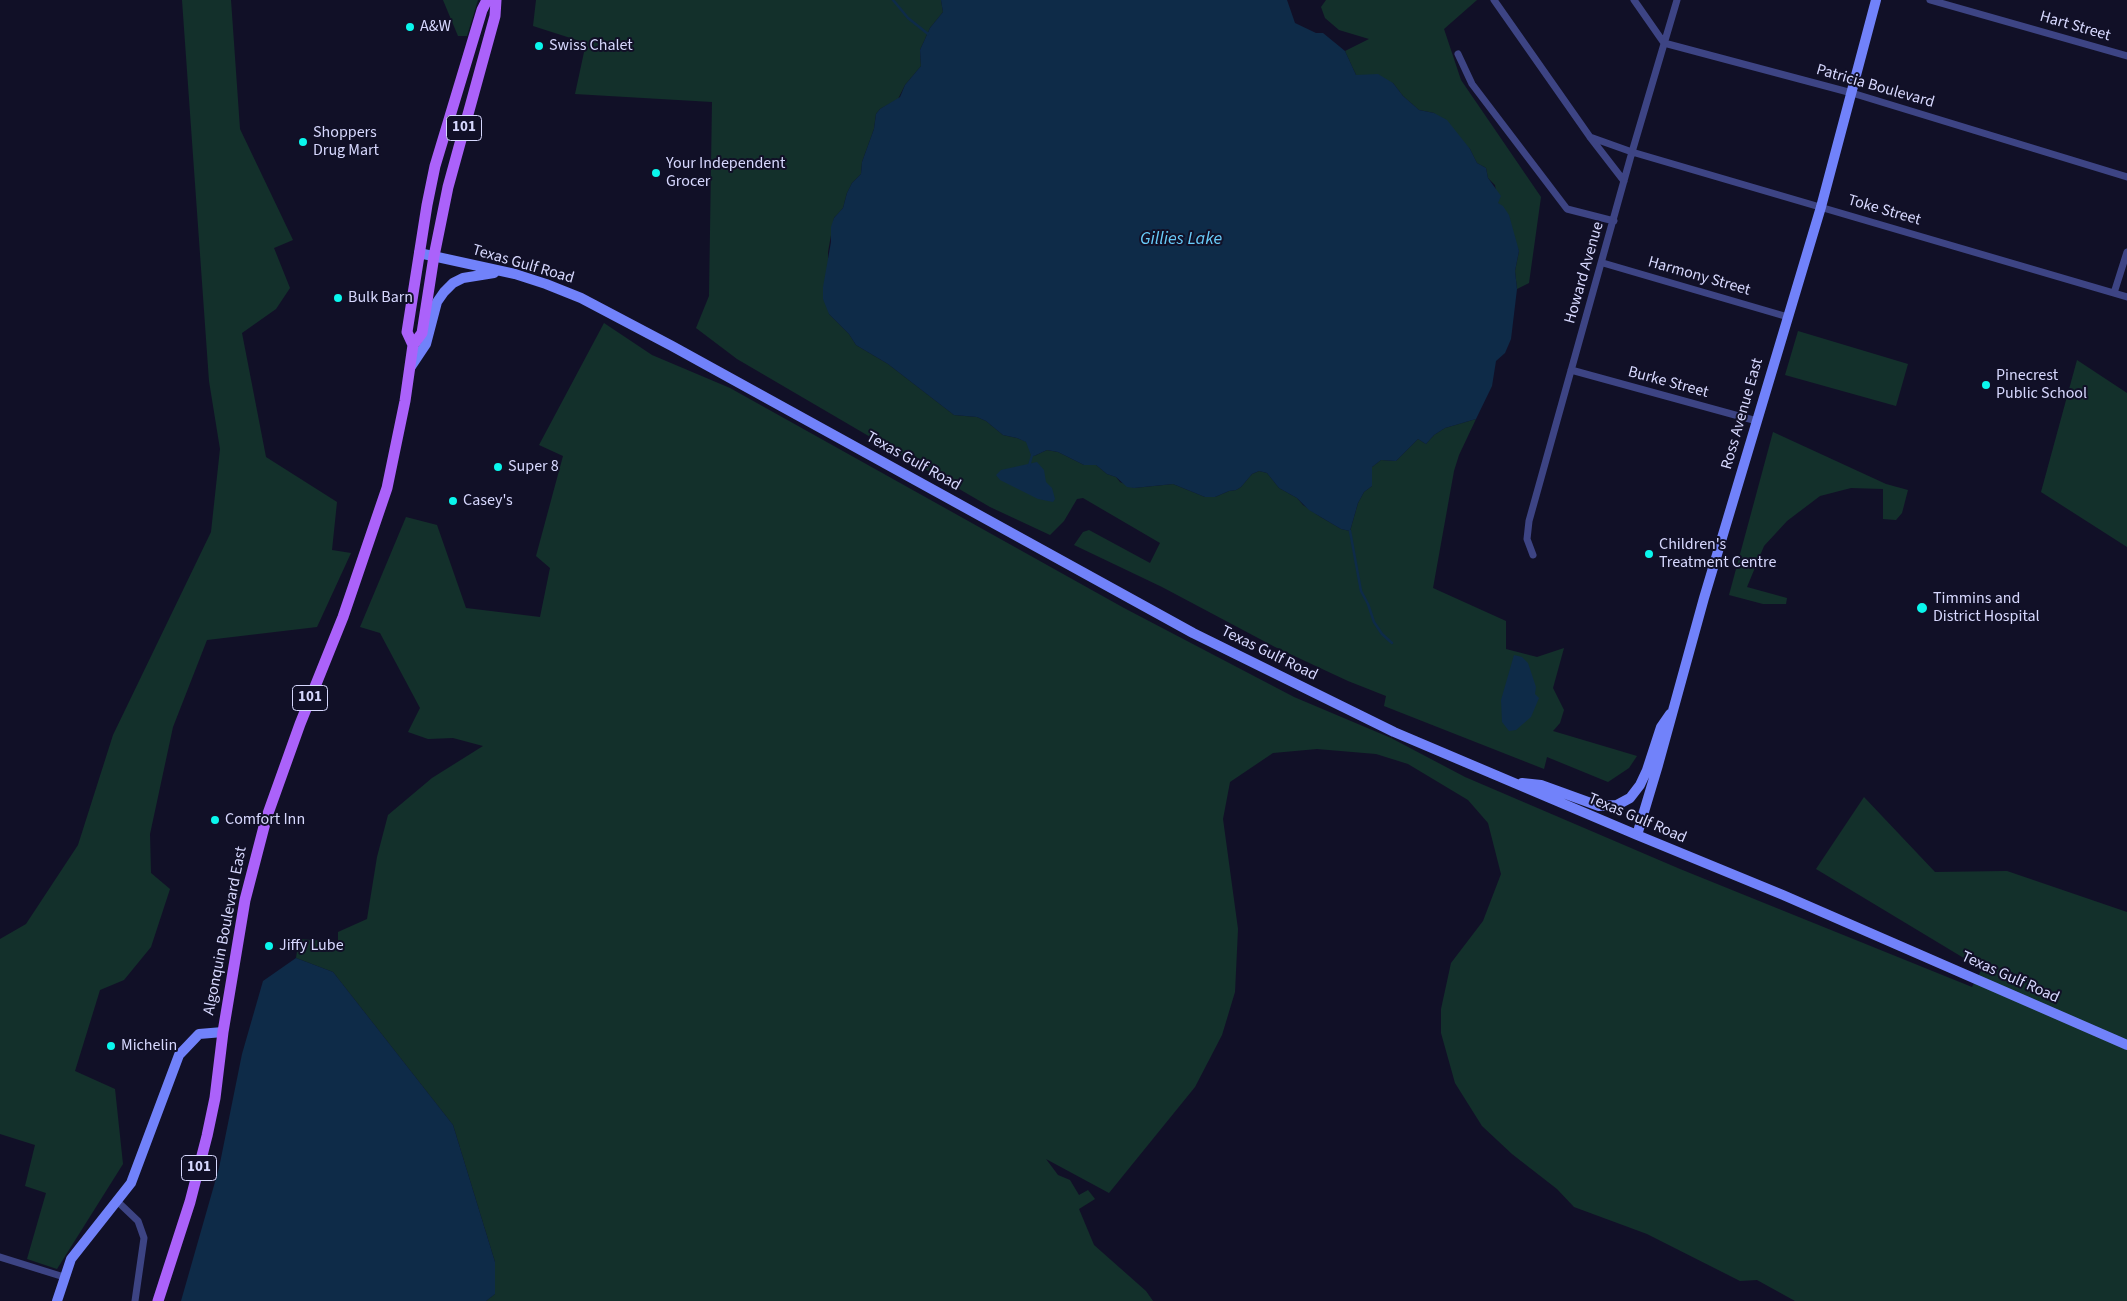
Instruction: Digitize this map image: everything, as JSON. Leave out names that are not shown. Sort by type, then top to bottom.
[{"type":"main road","name":"Algonquin Boulevard East","points":[[413,345],[407,332],[435,166],[482,10],[487,0]]},
{"type":"main road","name":"Algonquin Boulevard East","points":[[58,1301],[71,1259],[131,1183],[179,1055],[199,1034],[223,1032],[245,900],[266,819],[300,724],[343,617],[387,488],[406,401],[413,345],[422,333],[434,256],[448,187],[495,16],[496,0]]},
{"type":"main road","name":"Ross Avenue East","points":[[1637,836],[1675,707],[1704,598],[1821,207],[1876,0]]},
{"type":"main road","name":"Texas Gulf Road","points":[[419,254],[499,271],[546,284],[581,298],[689,355],[1194,633],[1394,732],[1637,836],[1792,899],[2127,1044]]},
{"type":"main road","points":[[410,368],[426,344],[437,302],[444,292],[453,283],[463,278],[499,271]]},
{"type":"main road","points":[[1509,781],[1541,785],[1599,806],[1617,805],[1630,798],[1640,785],[1661,727],[1675,707]]},
{"type":"main road","name":"101","points":[[158,1301],[190,1202],[207,1136],[215,1098],[223,1032]]},
{"type":"street","points":[[1494,0],[1590,137],[1624,182]]},
{"type":"street","points":[[1634,0],[1664,43]]},
{"type":"street","name":"Howard Avenue","points":[[1533,555],[1527,540],[1529,521],[1603,263],[1632,152],[1677,0]]},
{"type":"street","name":"Hart Street","points":[[1930,0],[2127,56]]},
{"type":"street","name":"Patricia Boulevard","points":[[1664,43],[1852,93],[2127,177]]},
{"type":"street","points":[[1458,54],[1472,84],[1567,209],[1614,221]]},
{"type":"street","name":"Toke Street","points":[[1590,137],[1632,152],[2127,297]]},
{"type":"street","points":[[2114,293],[2127,252]]},
{"type":"street","name":"Harmony Street","points":[[1603,263],[1788,317]]},
{"type":"street","name":"Burke Street","points":[[1571,370],[1757,421]]},
{"type":"street","points":[[117,1201],[138,1221],[144,1238],[135,1301]]},
{"type":"street","points":[[0,1257],[64,1277]]},
{"type":"green space","points":[[182,0],[231,0],[240,129],[293,240],[274,248],[290,288],[276,309],[242,333],[266,457],[337,502],[332,550],[351,553],[317,627],[207,640],[173,727],[150,834],[151,873],[170,889],[151,947],[124,980],[100,990],[75,1071],[115,1089],[123,1164],[57,1269],[27,1259],[46,1193],[25,1186],[35,1145],[0,1134],[0,939],[26,924],[78,845],[113,735],[211,532],[220,449],[209,381]]},
{"type":"green space","points":[[443,0],[478,0],[467,36],[458,36]]},
{"type":"green space","points":[[536,0],[941,0],[943,12],[930,28],[920,50],[921,66],[905,85],[898,99],[880,109],[876,114],[874,129],[862,162],[861,174],[852,183],[843,208],[834,218],[828,252],[829,314],[849,334],[856,345],[888,364],[954,415],[977,417],[986,421],[1003,435],[1027,442],[1034,456],[1047,450],[1058,452],[1084,465],[1096,465],[1107,474],[1116,477],[1120,482],[1134,488],[1173,484],[1205,497],[1215,497],[1236,490],[1252,474],[1259,471],[1267,473],[1279,488],[1297,498],[1303,505],[1319,516],[1341,529],[1350,531],[1358,503],[1364,492],[1372,486],[1372,467],[1381,460],[1396,461],[1418,439],[1426,444],[1434,435],[1445,428],[1476,419],[1459,455],[1454,471],[1433,588],[1506,621],[1506,649],[1537,657],[1564,648],[1553,688],[1564,710],[1560,723],[1553,731],[1637,756],[1629,768],[1608,782],[1547,757],[1544,769],[1384,706],[1386,696],[1348,681],[1275,647],[1162,587],[1074,545],[1083,532],[1089,530],[1150,563],[1160,543],[1083,498],[1077,499],[1064,521],[1050,535],[990,507],[737,359],[696,328],[709,296],[712,102],[575,94],[586,43],[533,26]]},
{"type":"green space","points":[[1326,0],[1477,0],[1444,29],[1461,80],[1541,197],[1529,283],[1517,289],[1515,271],[1519,251],[1498,203],[1495,185],[1488,178],[1486,168],[1477,163],[1470,149],[1434,113],[1419,110],[1403,96],[1393,83],[1356,75],[1345,51],[1369,39],[1339,30],[1325,18],[1321,7]]},
{"type":"green space","points":[[604,323],[652,355],[730,388],[1124,608],[1294,697],[1391,738],[1465,777],[1680,869],[1972,987],[1982,969],[1816,869],[1864,797],[1935,872],[2007,871],[2127,912],[2127,1301],[1795,1301],[1757,1280],[1740,1281],[1647,1234],[1574,1207],[1557,1189],[1512,1154],[1482,1126],[1455,1083],[1441,1033],[1441,1009],[1451,963],[1483,921],[1501,874],[1488,823],[1468,800],[1408,764],[1376,754],[1317,749],[1273,753],[1230,782],[1223,819],[1238,929],[1235,992],[1222,1035],[1195,1087],[1109,1193],[1046,1159],[1058,1175],[1070,1180],[1079,1195],[1088,1190],[1095,1199],[1079,1209],[1094,1245],[1146,1291],[1153,1301],[486,1301],[495,1294],[495,1262],[453,1125],[333,972],[296,958],[299,939],[338,942],[338,932],[367,919],[377,857],[388,815],[432,778],[483,746],[453,738],[428,739],[408,732],[420,708],[380,633],[360,627],[406,517],[437,525],[466,608],[540,617],[550,568],[536,556],[563,456],[539,445]]},
{"type":"green space","points":[[1798,331],[1908,364],[1896,406],[1785,375]]},
{"type":"green space","points":[[2077,360],[2127,393],[2127,547],[2041,492]]},
{"type":"green space","points":[[1773,432],[1886,484],[1908,490],[1902,513],[1896,520],[1883,519],[1883,489],[1851,488],[1820,496],[1787,521],[1764,546],[1747,587],[1787,598],[1786,604],[1763,604],[1729,595]]},
{"type":"water","name":"Gillies Lake","points":[[941,0],[1287,0],[1295,23],[1316,33],[1323,33],[1345,51],[1356,75],[1378,74],[1393,83],[1403,96],[1419,110],[1434,113],[1447,120],[1470,149],[1477,163],[1486,168],[1488,178],[1501,196],[1498,203],[1503,206],[1509,215],[1519,251],[1515,271],[1517,289],[1511,339],[1505,353],[1496,361],[1492,386],[1476,419],[1445,428],[1434,435],[1426,444],[1418,439],[1396,461],[1381,460],[1372,467],[1372,486],[1364,492],[1358,503],[1350,531],[1341,529],[1309,510],[1297,498],[1279,488],[1267,473],[1259,471],[1252,474],[1236,490],[1215,497],[1205,497],[1173,484],[1127,487],[1116,477],[1107,474],[1096,465],[1084,465],[1058,452],[1047,450],[1034,456],[1031,455],[1026,442],[1003,435],[986,421],[977,417],[954,415],[888,364],[856,345],[849,334],[829,314],[823,299],[823,287],[831,242],[831,227],[834,218],[843,208],[852,183],[861,174],[862,162],[874,129],[876,114],[880,109],[900,97],[905,85],[921,66],[920,50],[930,28],[943,12]]},
{"type":"water","points":[[1037,462],[1044,470],[1046,482],[1052,488],[1055,499],[1053,502],[1038,499],[1000,480],[996,475],[1001,470]]},
{"type":"water","points":[[1514,655],[1522,657],[1528,663],[1536,687],[1535,694],[1539,698],[1531,717],[1516,730],[1509,731],[1502,722],[1501,700]]},
{"type":"water","points":[[296,958],[333,972],[453,1125],[495,1262],[495,1294],[486,1301],[181,1301],[219,1168],[242,1054],[263,981]]},
{"type":"waterway","points":[[893,0],[908,18],[928,34]]},
{"type":"waterway","points":[[1029,466],[1033,452]]},
{"type":"waterway","points":[[1350,531],[1361,591],[1374,622],[1382,634],[1392,643]]},
{"type":"place","name":"A&W","points":[[410,27]]},
{"type":"place","name":"Swiss Chalet","points":[[539,46]]},
{"type":"place","name":"Shoppers Drug Mart","points":[[303,142]]},
{"type":"place","name":"Your Independent Grocer","points":[[656,173]]},
{"type":"place","name":"Bulk Barn","points":[[338,298]]},
{"type":"place","name":"Pinecrest Public School","points":[[1986,385]]},
{"type":"place","name":"Super 8","points":[[498,467]]},
{"type":"place","name":"Casey's","points":[[453,501]]},
{"type":"place","name":"Children's Treatment Centre","points":[[1649,554]]},
{"type":"place","name":"Timmins and District Hospital","points":[[1922,608]]},
{"type":"place","name":"Comfort Inn","points":[[215,820]]},
{"type":"place","name":"Jiffy Lube","points":[[269,946]]},
{"type":"place","name":"Michelin","points":[[111,1046]]}]
